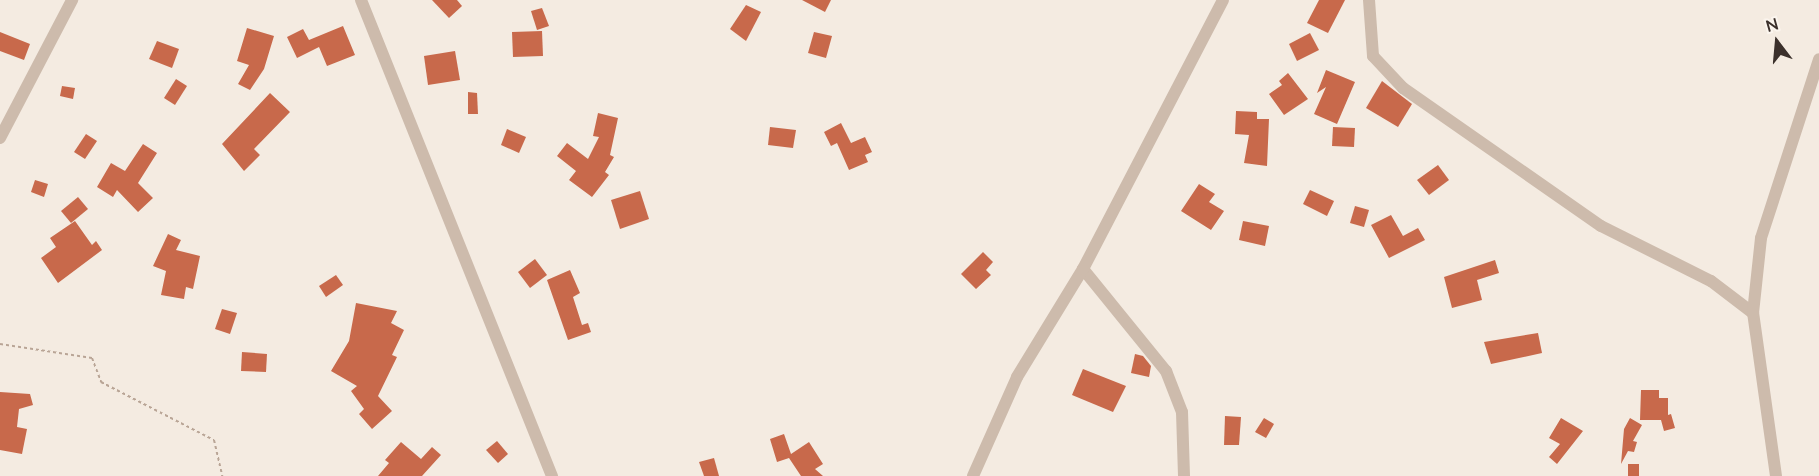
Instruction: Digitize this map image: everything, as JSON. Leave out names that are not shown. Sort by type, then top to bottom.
[{"type":"street","points":[[0,138],[72,0]]},
{"type":"street","points":[[361,0],[552,476]]},
{"type":"street","points":[[973,476],[1017,377],[1083,269],[1223,0]]},
{"type":"street","points":[[1369,0],[1373,56],[1403,88],[1601,226],[1711,281],[1753,313]]},
{"type":"street","points":[[1776,476],[1753,313],[1761,238],[1819,59]]},
{"type":"street","points":[[1083,269],[1166,370],[1182,412],[1184,476]]},
{"type":"path","points":[[0,344],[92,358],[101,382],[214,440],[222,476]]},
{"type":"building","points":[[432,0],[457,0],[462,6],[449,18]]},
{"type":"building","points":[[802,0],[831,0],[825,12]]},
{"type":"building","points":[[1319,0],[1345,0],[1328,33],[1307,23]]},
{"type":"building","points":[[746,5],[761,12],[746,41],[730,29]]},
{"type":"building","points":[[542,8],[549,26],[537,30],[531,11]]},
{"type":"building","points":[[343,26],[355,55],[327,66],[319,47],[297,58],[287,37],[303,29],[309,40]]},
{"type":"building","points":[[247,28],[274,36],[264,69],[250,90],[238,84],[249,65],[237,61]]},
{"type":"building","points":[[542,31],[543,56],[513,57],[512,32]]},
{"type":"building","points":[[0,32],[30,44],[24,60],[0,51]]},
{"type":"building","points":[[814,32],[832,36],[826,58],[808,53]]},
{"type":"building","points":[[1310,33],[1319,50],[1297,61],[1289,44]]},
{"type":"building","points":[[157,41],[179,49],[172,68],[149,59]]},
{"type":"building","points":[[455,51],[460,80],[428,85],[424,56]]},
{"type":"building","points":[[1326,70],[1355,82],[1337,124],[1314,114],[1326,87],[1317,93]]},
{"type":"building","points":[[1288,73],[1308,99],[1284,115],[1269,94],[1282,85],[1279,81]]},
{"type":"building","points":[[176,79],[187,86],[175,105],[164,98]]},
{"type":"building","points":[[1382,81],[1412,104],[1398,127],[1366,108]]},
{"type":"building","points":[[62,86],[75,88],[73,99],[60,96]]},
{"type":"building","points":[[468,92],[477,93],[478,114],[468,114]]},
{"type":"building","points":[[270,93],[290,112],[254,149],[260,155],[244,171],[222,144]]},
{"type":"building","points":[[1236,111],[1257,112],[1257,119],[1269,119],[1267,166],[1244,163],[1249,135],[1235,134]]},
{"type":"building","points":[[598,113],[618,118],[610,155],[614,157],[605,172],[609,175],[592,197],[569,180],[576,171],[557,156],[567,143],[588,159],[599,137],[593,136]]},
{"type":"building","points":[[841,123],[851,143],[865,137],[872,152],[865,155],[868,162],[849,170],[837,143],[831,146],[824,132]]},
{"type":"building","points":[[770,127],[796,130],[793,148],[768,145]]},
{"type":"building","points":[[1333,127],[1355,128],[1354,147],[1332,146]]},
{"type":"building","points":[[507,129],[526,137],[519,153],[501,145]]},
{"type":"building","points":[[86,134],[97,141],[85,159],[74,152]]},
{"type":"building","points":[[143,144],[157,153],[138,183],[153,198],[138,212],[117,190],[113,197],[97,187],[111,163],[125,171]]},
{"type":"building","points":[[1438,165],[1449,180],[1429,195],[1417,180]]},
{"type":"building","points":[[35,180],[48,184],[44,197],[31,192]]},
{"type":"building","points":[[1199,184],[1215,194],[1209,202],[1224,211],[1211,230],[1181,211]]},
{"type":"building","points":[[1310,190],[1334,201],[1327,216],[1303,204]]},
{"type":"building","points":[[640,191],[649,219],[620,229],[611,200]]},
{"type":"building","points":[[78,197],[88,209],[71,223],[61,211]]},
{"type":"building","points":[[1355,206],[1369,210],[1364,227],[1350,223]]},
{"type":"building","points":[[1391,215],[1403,236],[1418,228],[1425,240],[1389,258],[1371,225]]},
{"type":"building","points":[[75,221],[92,245],[96,241],[102,250],[58,283],[41,258],[56,247],[50,238]]},
{"type":"building","points":[[1243,221],[1269,226],[1265,246],[1239,240]]},
{"type":"building","points":[[168,234],[181,240],[176,250],[200,256],[193,289],[186,287],[184,299],[161,295],[166,271],[153,266]]},
{"type":"building","points":[[983,252],[993,262],[986,270],[991,275],[976,289],[961,274]]},
{"type":"building","points":[[535,259],[547,275],[530,288],[518,272]]},
{"type":"building","points":[[1495,260],[1499,273],[1477,280],[1482,300],[1452,308],[1444,277]]},
{"type":"building","points":[[570,270],[580,293],[573,297],[582,325],[588,323],[591,332],[568,340],[547,280]]},
{"type":"building","points":[[336,275],[343,285],[326,297],[319,286]]},
{"type":"building","points":[[356,303],[397,311],[391,323],[404,330],[392,355],[397,357],[378,396],[392,411],[372,429],[359,414],[364,409],[351,391],[357,386],[331,371],[349,341]]},
{"type":"building","points":[[222,309],[237,313],[230,334],[215,329]]},
{"type":"building","points":[[1538,333],[1542,353],[1491,364],[1484,342]]},
{"type":"building","points":[[242,352],[267,354],[266,372],[241,371]]},
{"type":"building","points":[[1135,354],[1143,356],[1151,366],[1149,377],[1131,373]]},
{"type":"building","points":[[1083,369],[1126,386],[1113,412],[1072,395]]},
{"type":"building","points":[[1641,390],[1659,390],[1659,398],[1668,398],[1668,415],[1671,414],[1675,428],[1664,431],[1661,420],[1640,420]]},
{"type":"building","points":[[0,392],[30,394],[33,405],[19,409],[17,427],[27,429],[22,454],[0,450]]},
{"type":"building","points":[[1225,416],[1241,417],[1239,445],[1224,445]]},
{"type":"building","points":[[1264,418],[1274,424],[1266,438],[1255,432]]},
{"type":"building","points":[[1561,418],[1583,431],[1557,464],[1549,457],[1560,444],[1549,438]]},
{"type":"building","points":[[1630,418],[1642,425],[1633,441],[1637,442],[1634,452],[1628,451],[1621,464],[1624,429]]},
{"type":"building","points":[[784,434],[791,454],[809,442],[823,464],[815,469],[823,476],[801,476],[789,458],[777,462],[770,439]]},
{"type":"building","points":[[497,441],[508,454],[498,463],[486,450]]},
{"type":"building","points":[[401,442],[421,459],[432,447],[441,455],[422,476],[378,476],[389,463],[385,460]]},
{"type":"building","points":[[714,458],[719,476],[704,476],[699,462]]},
{"type":"building","points":[[1628,464],[1639,464],[1639,476],[1628,476]]}]
